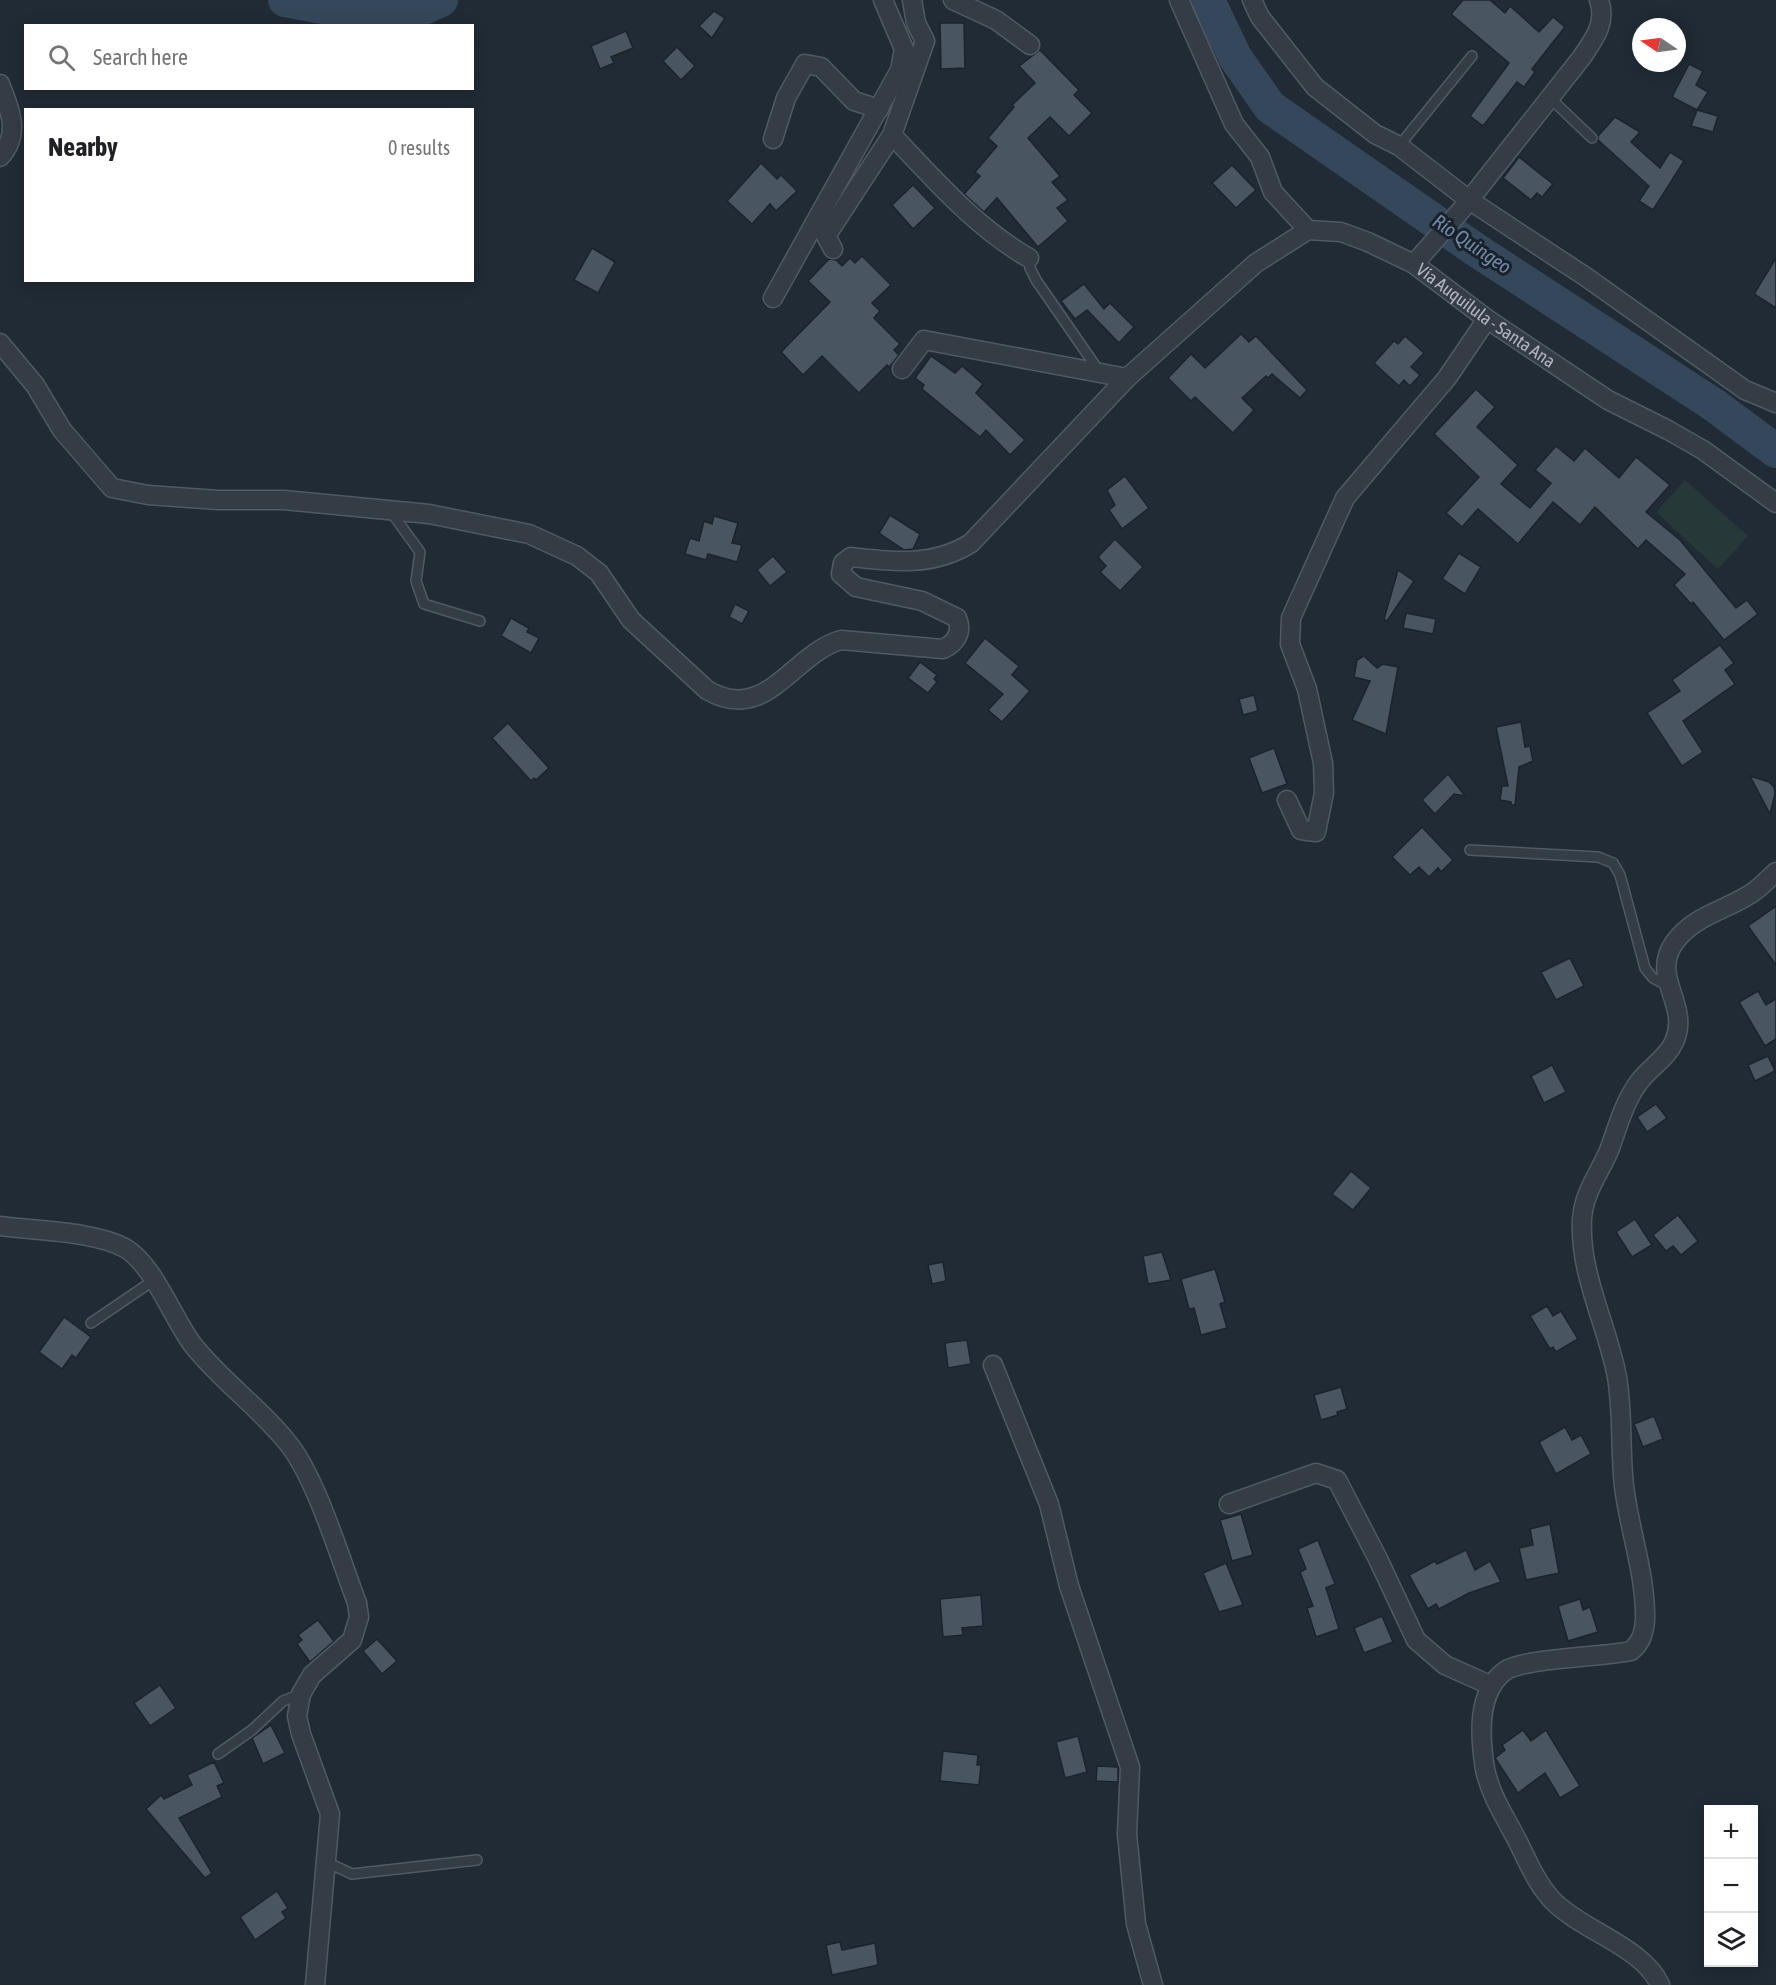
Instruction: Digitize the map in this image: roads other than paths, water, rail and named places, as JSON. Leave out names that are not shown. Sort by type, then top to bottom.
[{"type":"street","points":[[773,298],[900,70],[904,49],[883,0]]},
{"type":"street","points":[[833,249],[826,236],[892,135],[925,41],[916,23],[912,0]]},
{"type":"street","points":[[953,0],[996,20],[1030,45]]},
{"type":"street","points":[[1179,0],[1234,124],[1260,157],[1273,192],[1308,230]]},
{"type":"street","points":[[1252,0],[1260,17],[1315,87],[1375,134],[1399,146],[1466,204],[1586,277],[1745,390],[1776,403]]},
{"type":"street","name":"Vía Auquilula - Santa Ana","points":[[1599,0],[1603,10],[1599,32],[1466,204],[1414,264],[1487,319],[1608,400],[1668,429],[1703,450],[1776,503]]},
{"type":"street","points":[[773,140],[786,98],[805,64],[821,68],[854,101],[879,109]]},
{"type":"street","points":[[0,84],[12,114],[12,138],[0,157]]},
{"type":"street","points":[[892,135],[958,203],[1004,243],[1031,255]]},
{"type":"street","points":[[0,343],[35,385],[62,430],[112,488],[147,495],[218,500],[284,500],[429,514],[529,534],[577,556],[599,573],[631,620],[707,690],[717,696],[730,698],[754,697],[772,690],[802,660],[829,643],[841,639],[943,649],[950,646],[958,637],[961,626],[957,618],[922,602],[856,587],[841,574],[843,563],[851,557],[898,563],[951,555],[970,543],[1127,378],[1256,263],[1308,230],[1341,232],[1414,264]]},
{"type":"street","points":[[1287,800],[1301,830],[1316,832],[1324,793],[1323,763],[1307,689],[1290,644],[1291,618],[1307,579],[1345,498],[1447,378],[1487,319]]},
{"type":"street","points":[[902,369],[913,351],[924,340],[1127,378]]},
{"type":"street","points":[[1660,1985],[1655,1973],[1644,1963],[1622,1947],[1596,1934],[1569,1916],[1542,1889],[1498,1804],[1485,1770],[1483,1707],[1492,1686],[1515,1666],[1631,1651],[1638,1645],[1643,1633],[1644,1598],[1624,1485],[1617,1379],[1582,1245],[1582,1218],[1586,1193],[1610,1148],[1615,1128],[1637,1084],[1674,1043],[1680,1025],[1677,1004],[1668,986],[1665,960],[1686,928],[1753,892],[1776,872]]},
{"type":"street","points":[[0,1226],[115,1243],[129,1250],[154,1280],[194,1345],[291,1448],[308,1476],[357,1603],[359,1617],[352,1640],[312,1675],[301,1694],[297,1716],[301,1734],[330,1814],[324,1861],[323,1905],[315,1985]]},
{"type":"street","points":[[993,1365],[1048,1504],[1069,1586],[1130,1767],[1127,1834],[1136,1924],[1153,1985]]},
{"type":"street","points":[[1229,1504],[1316,1473],[1337,1480],[1416,1640],[1445,1665],[1492,1686]]},
{"type":"lane","points":[[1399,146],[1472,56]]},
{"type":"lane","points":[[1550,98],[1592,138]]},
{"type":"lane","points":[[1031,255],[1030,268],[1036,280],[1100,373]]},
{"type":"lane","points":[[390,510],[420,552],[416,581],[423,604],[480,621]]},
{"type":"lane","points":[[1470,850],[1598,857],[1613,863],[1620,875],[1645,968],[1653,978],[1668,986]]},
{"type":"lane","points":[[91,1323],[154,1280]]},
{"type":"lane","points":[[218,1754],[252,1730],[283,1701],[301,1694]]},
{"type":"lane","points":[[324,1861],[352,1874],[477,1860]]},
{"type":"waterway","name":"Río Quingeo","points":[[285,0],[354,13],[406,16],[441,0]]},
{"type":"waterway","name":"Río Quingeo","points":[[1208,0],[1235,57],[1270,107],[1476,250],[1714,405],[1776,451]]}]
